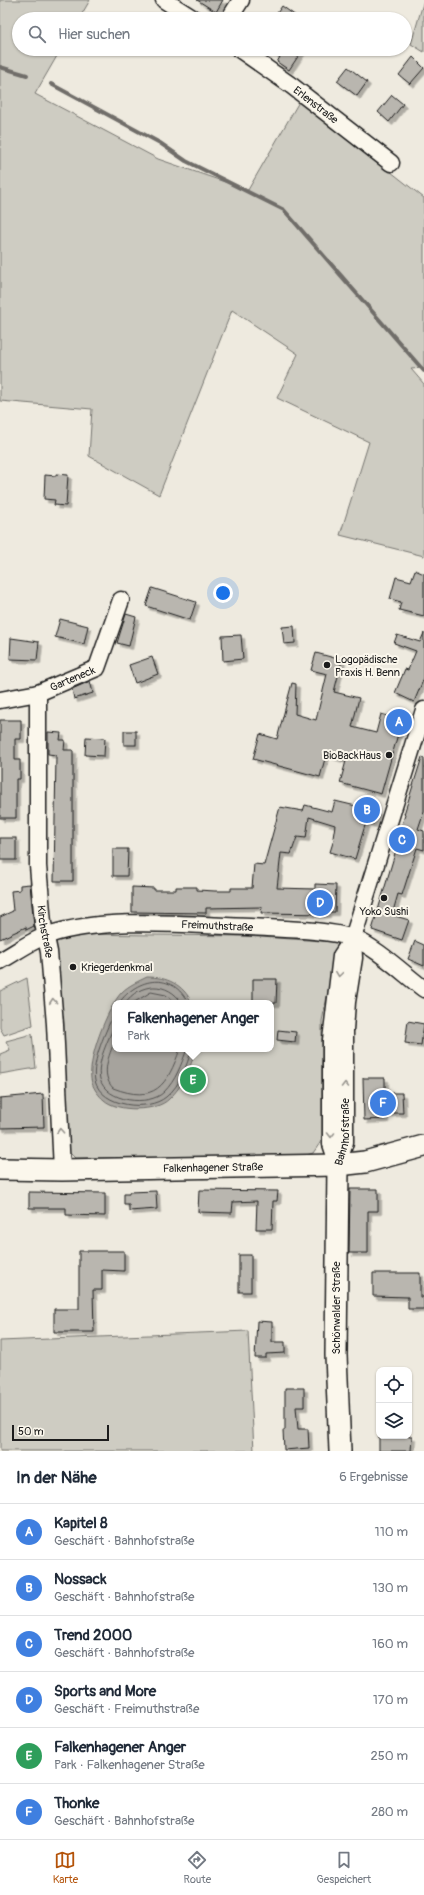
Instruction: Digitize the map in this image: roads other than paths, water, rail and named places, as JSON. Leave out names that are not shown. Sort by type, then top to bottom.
[{"type":"main road","name":"Falkenhagener Straße","points":[[0,1169],[62,1170],[338,1165],[365,1162],[424,1146]]},
{"type":"main road","name":"Schönwalder Straße","points":[[338,1165],[336,1355],[340,1451]]},
{"type":"street","points":[[164,0],[183,12]]},
{"type":"street","points":[[233,12],[241,0]]},
{"type":"street","name":"Erlenstraße","points":[[249,56],[292,86],[391,163]]},
{"type":"street","name":"Garteneck","points":[[0,700],[38,693],[97,668],[121,600]]},
{"type":"street","name":"Kirchstraße","points":[[38,693],[38,866],[43,923],[47,935],[55,1024],[62,1170]]},
{"type":"street","name":"Bahnhofstraße","points":[[338,1165],[331,1144],[331,1040],[341,956],[352,938],[424,710]]},
{"type":"street","name":"Freimuthstraße","points":[[0,962],[47,935],[84,927],[148,923],[276,928],[338,934],[352,938],[365,944],[424,989]]},
{"type":"water","points":[[147,977],[168,980],[179,986],[190,1000],[115,1000],[122,992],[134,983]]},
{"type":"water","points":[[112,1006],[112,1052],[195,1052],[183,1082],[174,1094],[163,1103],[156,1106],[137,1109],[118,1107],[104,1100],[95,1090],[92,1083],[91,1074],[92,1063],[99,1036]]},
{"type":"waterway","points":[[0,67],[27,75]]},
{"type":"waterway","points":[[51,84],[160,143],[186,161],[284,210],[424,371]]},
{"type":"place","name":"Logopädische Praxis H. Benn","points":[[327,665]]},
{"type":"place","name":"Kapitel 8","points":[[399,722]]},
{"type":"place","name":"BioBackHaus","points":[[389,755]]},
{"type":"place","name":"Nossack","points":[[367,810]]},
{"type":"place","name":"Trend 2000","points":[[402,840]]},
{"type":"place","name":"Yoko Sushi","points":[[384,898]]},
{"type":"place","name":"Sports and More","points":[[320,903]]},
{"type":"place","name":"Kriegerdenkmal","points":[[73,967]]},
{"type":"place","name":"Falkenhagener Anger","points":[[193,1080]]},
{"type":"place","name":"Thonke","points":[[383,1103]]}]
